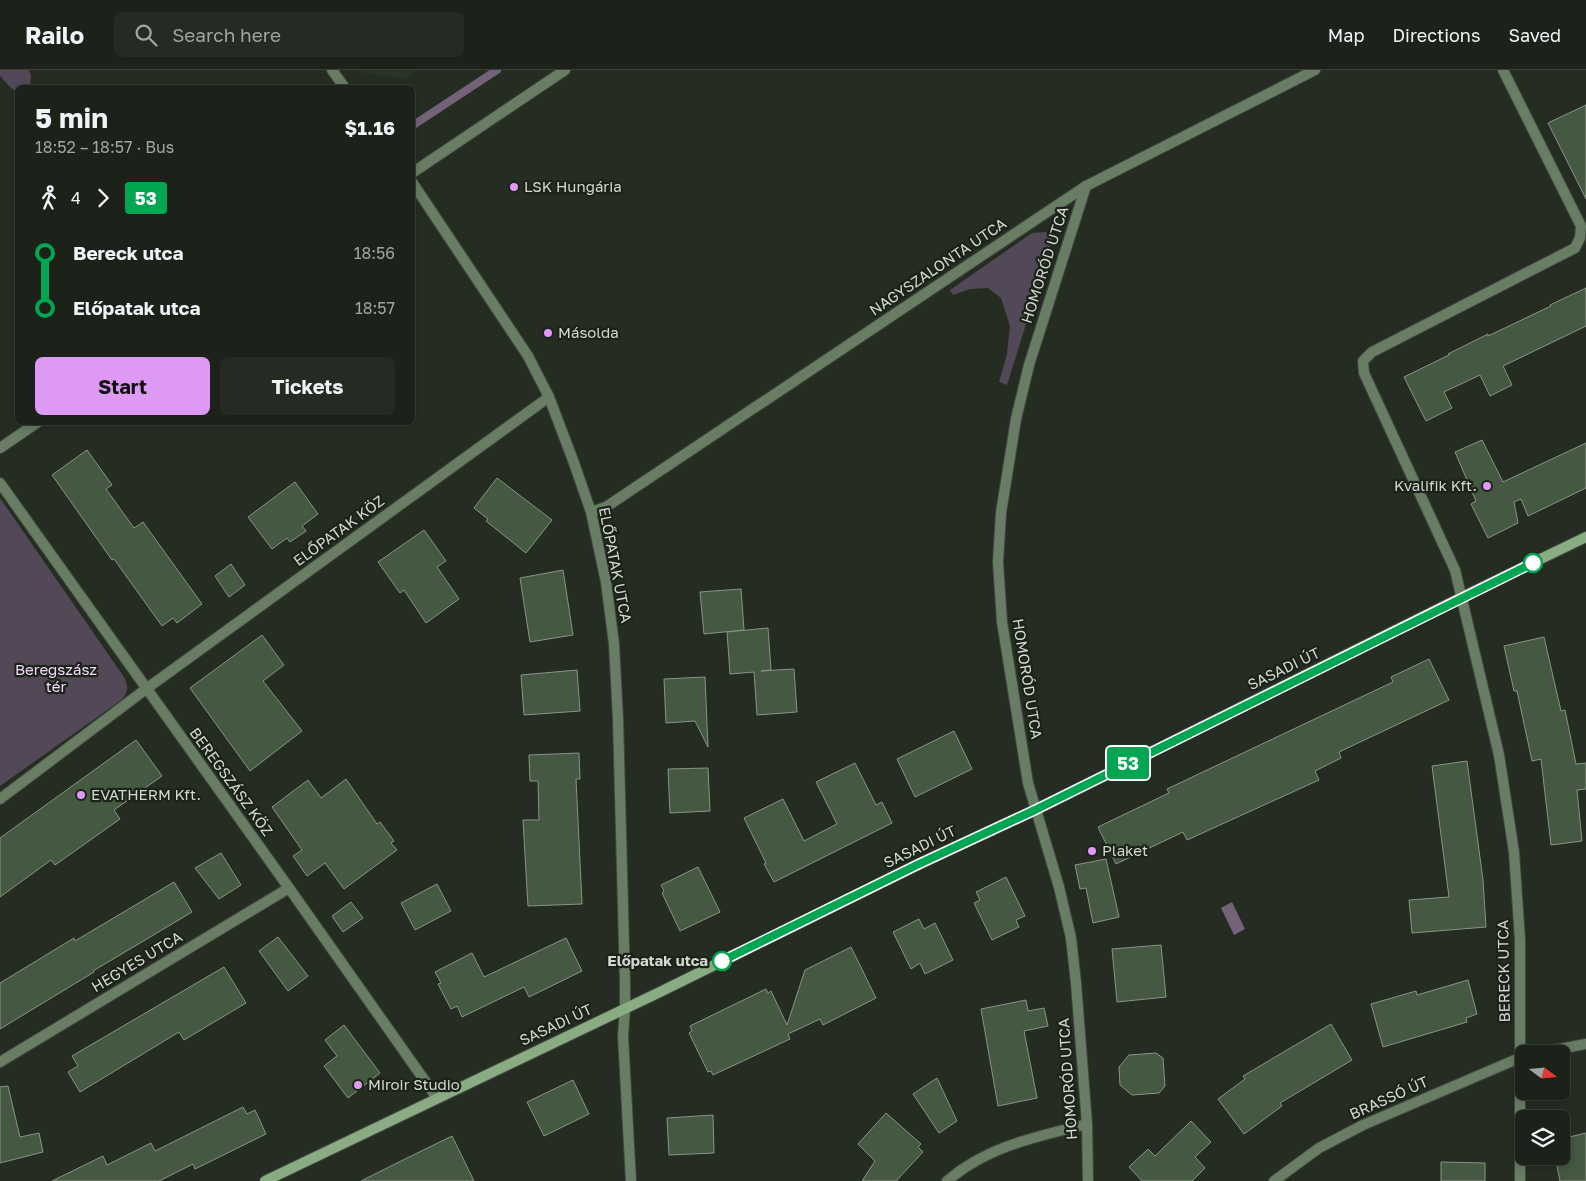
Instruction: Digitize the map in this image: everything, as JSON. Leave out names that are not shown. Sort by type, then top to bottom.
[{"type":"street","points":[[332,70],[343,85]]},
{"type":"street","points":[[415,171],[565,70]]},
{"type":"street","name":"NAGYSZALONTA UTCA","points":[[591,512],[606,507],[1086,186],[1316,70]]},
{"type":"street","name":"BERECK UTCA","points":[[1502,70],[1581,226],[1580,238],[1575,248],[1372,352],[1363,361],[1364,373],[1455,570],[1499,755],[1514,852],[1520,940],[1522,1045]]},
{"type":"street","name":"ELŐPATAK UTCA","points":[[415,186],[528,356],[549,397],[591,512],[606,582],[614,644],[618,719],[626,1008],[623,1036],[631,1181]]},
{"type":"street","name":"HOMORÓD UTCA","points":[[1086,186],[1028,365],[1016,419],[1001,513],[998,562],[1002,622],[1028,783],[1060,887],[1071,938],[1087,1124],[1088,1181]]},
{"type":"street","name":"ELŐPATAK KÖZ","points":[[146,689],[549,397]]},
{"type":"street","points":[[0,448],[34,425]]},
{"type":"street","name":"BEREGSZÁSZ KÖZ","points":[[0,484],[437,1098]]},
{"type":"street","name":"SASADI ÚT","points":[[266,1181],[626,1008],[919,864],[1035,810],[1586,537]]},
{"type":"street","points":[[0,799],[146,689]]},
{"type":"street","name":"HEGYES UTCA","points":[[0,1062],[289,888]]},
{"type":"street","points":[[1570,1047],[1586,1044]]},
{"type":"street","name":"BRASSÓ ÚT","points":[[1274,1181],[1319,1148],[1363,1125],[1515,1059]]},
{"type":"street","name":"BERECK UTCA","points":[[1520,1181],[1521,1100]]},
{"type":"street","points":[[946,1181],[974,1161],[1001,1148],[1087,1124]]},
{"type":"shaded area","points":[[357,70],[419,70],[405,79],[359,72]]},
{"type":"shaded area","points":[[1232,902],[1245,929],[1234,935],[1221,908]]},
{"type":"green space","points":[[0,70],[29,70],[31,76],[30,85],[15,85],[15,90],[0,76]]},
{"type":"green space","points":[[1046,232],[1053,238],[1007,385],[999,382],[1007,354],[1010,326],[1001,298],[988,288],[970,289],[953,295],[950,290],[1032,233]]},
{"type":"green space","name":"Beregszász tér","points":[[0,498],[124,677],[127,687],[125,696],[120,701],[0,786]]},
{"type":"building","points":[[1586,105],[1586,199],[1548,123]]},
{"type":"building","points":[[1586,288],[1586,326],[1503,366],[1512,385],[1490,396],[1480,375],[1444,392],[1452,408],[1426,421],[1404,377],[1488,334],[1488,336]]},
{"type":"building","points":[[1482,440],[1503,482],[1586,443],[1586,488],[1528,516],[1521,499],[1514,502],[1518,523],[1488,538],[1471,504],[1476,501],[1455,452]]},
{"type":"building","points":[[87,450],[112,485],[106,489],[134,528],[143,522],[202,604],[177,623],[173,618],[162,626],[114,559],[112,560],[52,475]]},
{"type":"building","points":[[497,478],[552,520],[526,553],[486,521],[488,519],[474,508]]},
{"type":"building","points":[[295,482],[318,514],[302,526],[306,531],[290,542],[287,538],[272,549],[248,517]]},
{"type":"building","points":[[424,530],[446,561],[437,567],[459,599],[426,623],[404,590],[400,593],[378,562]]},
{"type":"building","points":[[231,564],[245,585],[229,597],[215,576]]},
{"type":"building","points":[[563,570],[573,635],[530,642],[520,578]]},
{"type":"building","points":[[741,589],[744,630],[704,634],[700,592]]},
{"type":"building","points":[[768,628],[771,670],[761,671],[794,669],[797,712],[757,715],[754,672],[730,674],[727,632]]},
{"type":"building","points":[[262,635],[284,665],[263,681],[302,731],[250,771],[190,688]]},
{"type":"building","points":[[1544,637],[1561,711],[1565,710],[1576,764],[1586,763],[1586,789],[1577,790],[1582,841],[1551,845],[1541,759],[1532,761],[1517,691],[1514,691],[1504,646]]},
{"type":"building","points":[[1429,659],[1449,700],[1339,752],[1341,758],[1315,771],[1319,780],[1187,840],[1183,832],[1116,864],[1098,827],[1169,793],[1167,789],[1393,682],[1391,677]]},
{"type":"building","points":[[577,670],[580,711],[524,715],[521,675]]},
{"type":"building","points":[[705,677],[708,747],[695,721],[666,723],[664,679]]},
{"type":"building","points":[[954,731],[972,769],[915,797],[897,759]]},
{"type":"building","points":[[136,740],[162,776],[114,810],[120,819],[55,865],[51,860],[0,897],[0,838]]},
{"type":"building","points":[[579,753],[580,779],[576,779],[582,904],[528,906],[523,820],[539,820],[538,781],[530,781],[529,755]]},
{"type":"building","points":[[1467,761],[1483,880],[1486,927],[1412,933],[1409,900],[1449,897],[1432,766]]},
{"type":"building","points":[[855,763],[876,805],[882,802],[892,823],[774,882],[744,818],[783,799],[804,841],[837,824],[816,782]]},
{"type":"building","points":[[708,768],[710,811],[670,813],[668,769]]},
{"type":"building","points":[[346,779],[377,824],[380,822],[394,841],[391,843],[397,850],[344,889],[325,863],[307,876],[293,856],[302,850],[272,807],[308,780],[321,798]]},
{"type":"building","points":[[221,853],[241,885],[219,899],[195,868]]},
{"type":"building","points":[[1106,859],[1119,917],[1093,923],[1086,888],[1080,889],[1075,865]]},
{"type":"building","points":[[698,867],[720,912],[680,931],[662,893],[664,891],[661,885]]},
{"type":"building","points":[[1006,877],[1025,916],[1016,920],[1019,927],[992,940],[974,903],[980,900],[976,892]]},
{"type":"building","points":[[174,882],[192,912],[0,1029],[0,983],[74,938],[75,941]]},
{"type":"building","points":[[437,884],[451,911],[415,930],[401,903]]},
{"type":"building","points":[[351,902],[363,918],[343,932],[332,916]]},
{"type":"building","points":[[919,919],[924,929],[935,923],[953,960],[925,974],[920,963],[911,969],[893,932]]},
{"type":"building","points":[[278,937],[308,976],[288,991],[259,951]]},
{"type":"building","points":[[566,938],[582,971],[529,997],[524,987],[462,1017],[457,1006],[451,1009],[438,984],[441,983],[435,972],[472,953],[484,977]]},
{"type":"building","points":[[1161,945],[1166,997],[1117,1002],[1112,949]]},
{"type":"building","points":[[851,947],[876,998],[823,1025],[820,1019],[788,1034],[790,1039],[713,1075],[711,1071],[708,1072],[689,1033],[692,1031],[690,1026],[766,989],[768,993],[771,991],[787,1025],[805,970]]},
{"type":"building","points":[[224,967],[246,1003],[184,1040],[179,1032],[80,1092],[68,1072],[78,1066],[72,1056]]},
{"type":"building","points":[[1468,980],[1477,1014],[1466,1018],[1467,1022],[1383,1047],[1371,1004],[1416,991],[1417,995]]},
{"type":"building","points":[[1026,1000],[1028,1011],[1044,1008],[1048,1026],[1024,1031],[1037,1098],[998,1106],[981,1009]]},
{"type":"building","points":[[1331,1024],[1352,1060],[1280,1103],[1282,1106],[1244,1134],[1218,1099],[1245,1079],[1243,1076]]},
{"type":"building","points":[[344,1025],[380,1073],[348,1098],[324,1066],[337,1056],[325,1040]]},
{"type":"building","points":[[1156,1053],[1163,1058],[1165,1086],[1159,1093],[1132,1095],[1120,1085],[1119,1067],[1129,1055]]},
{"type":"building","points":[[937,1078],[957,1121],[939,1133],[913,1094]]},
{"type":"building","points":[[573,1080],[589,1114],[544,1136],[527,1102]]},
{"type":"building","points":[[8,1086],[20,1137],[39,1133],[43,1152],[0,1163],[0,1087]]},
{"type":"building","points":[[243,1107],[247,1114],[255,1110],[266,1134],[195,1169],[193,1164],[159,1181],[52,1181],[103,1156],[107,1165],[151,1143],[155,1151]]},
{"type":"building","points":[[886,1113],[921,1144],[918,1147],[923,1152],[896,1181],[862,1181],[875,1161],[858,1144]]},
{"type":"building","points":[[713,1115],[714,1153],[669,1155],[667,1118]]},
{"type":"building","points":[[1191,1121],[1211,1142],[1195,1157],[1205,1168],[1192,1181],[1142,1181],[1129,1167],[1148,1149],[1155,1156]]},
{"type":"building","points":[[1586,1133],[1586,1181],[1560,1181],[1557,1165],[1570,1165],[1570,1137]]},
{"type":"building","points":[[452,1136],[474,1181],[361,1181],[403,1160]]},
{"type":"building","points":[[1441,1162],[1485,1163],[1485,1181],[1441,1181]]},
{"type":"waterway","points":[[415,124],[497,70]]},
{"type":"bus line","name":"53","points":[[722,961],[919,864],[1035,810],[1533,563]]},
{"type":"place","name":"LSK Hungária","points":[[514,187]]},
{"type":"place","name":"Másolda","points":[[548,333]]},
{"type":"place","name":"Kvalifik Kft.","points":[[1487,486]]},
{"type":"place","name":"EVATHERM Kft.","points":[[81,795]]},
{"type":"place","name":"Plaket","points":[[1092,851]]},
{"type":"place","name":"Előpatak utca","points":[[722,961]]},
{"type":"place","name":"Miroir Studio","points":[[358,1085]]}]
